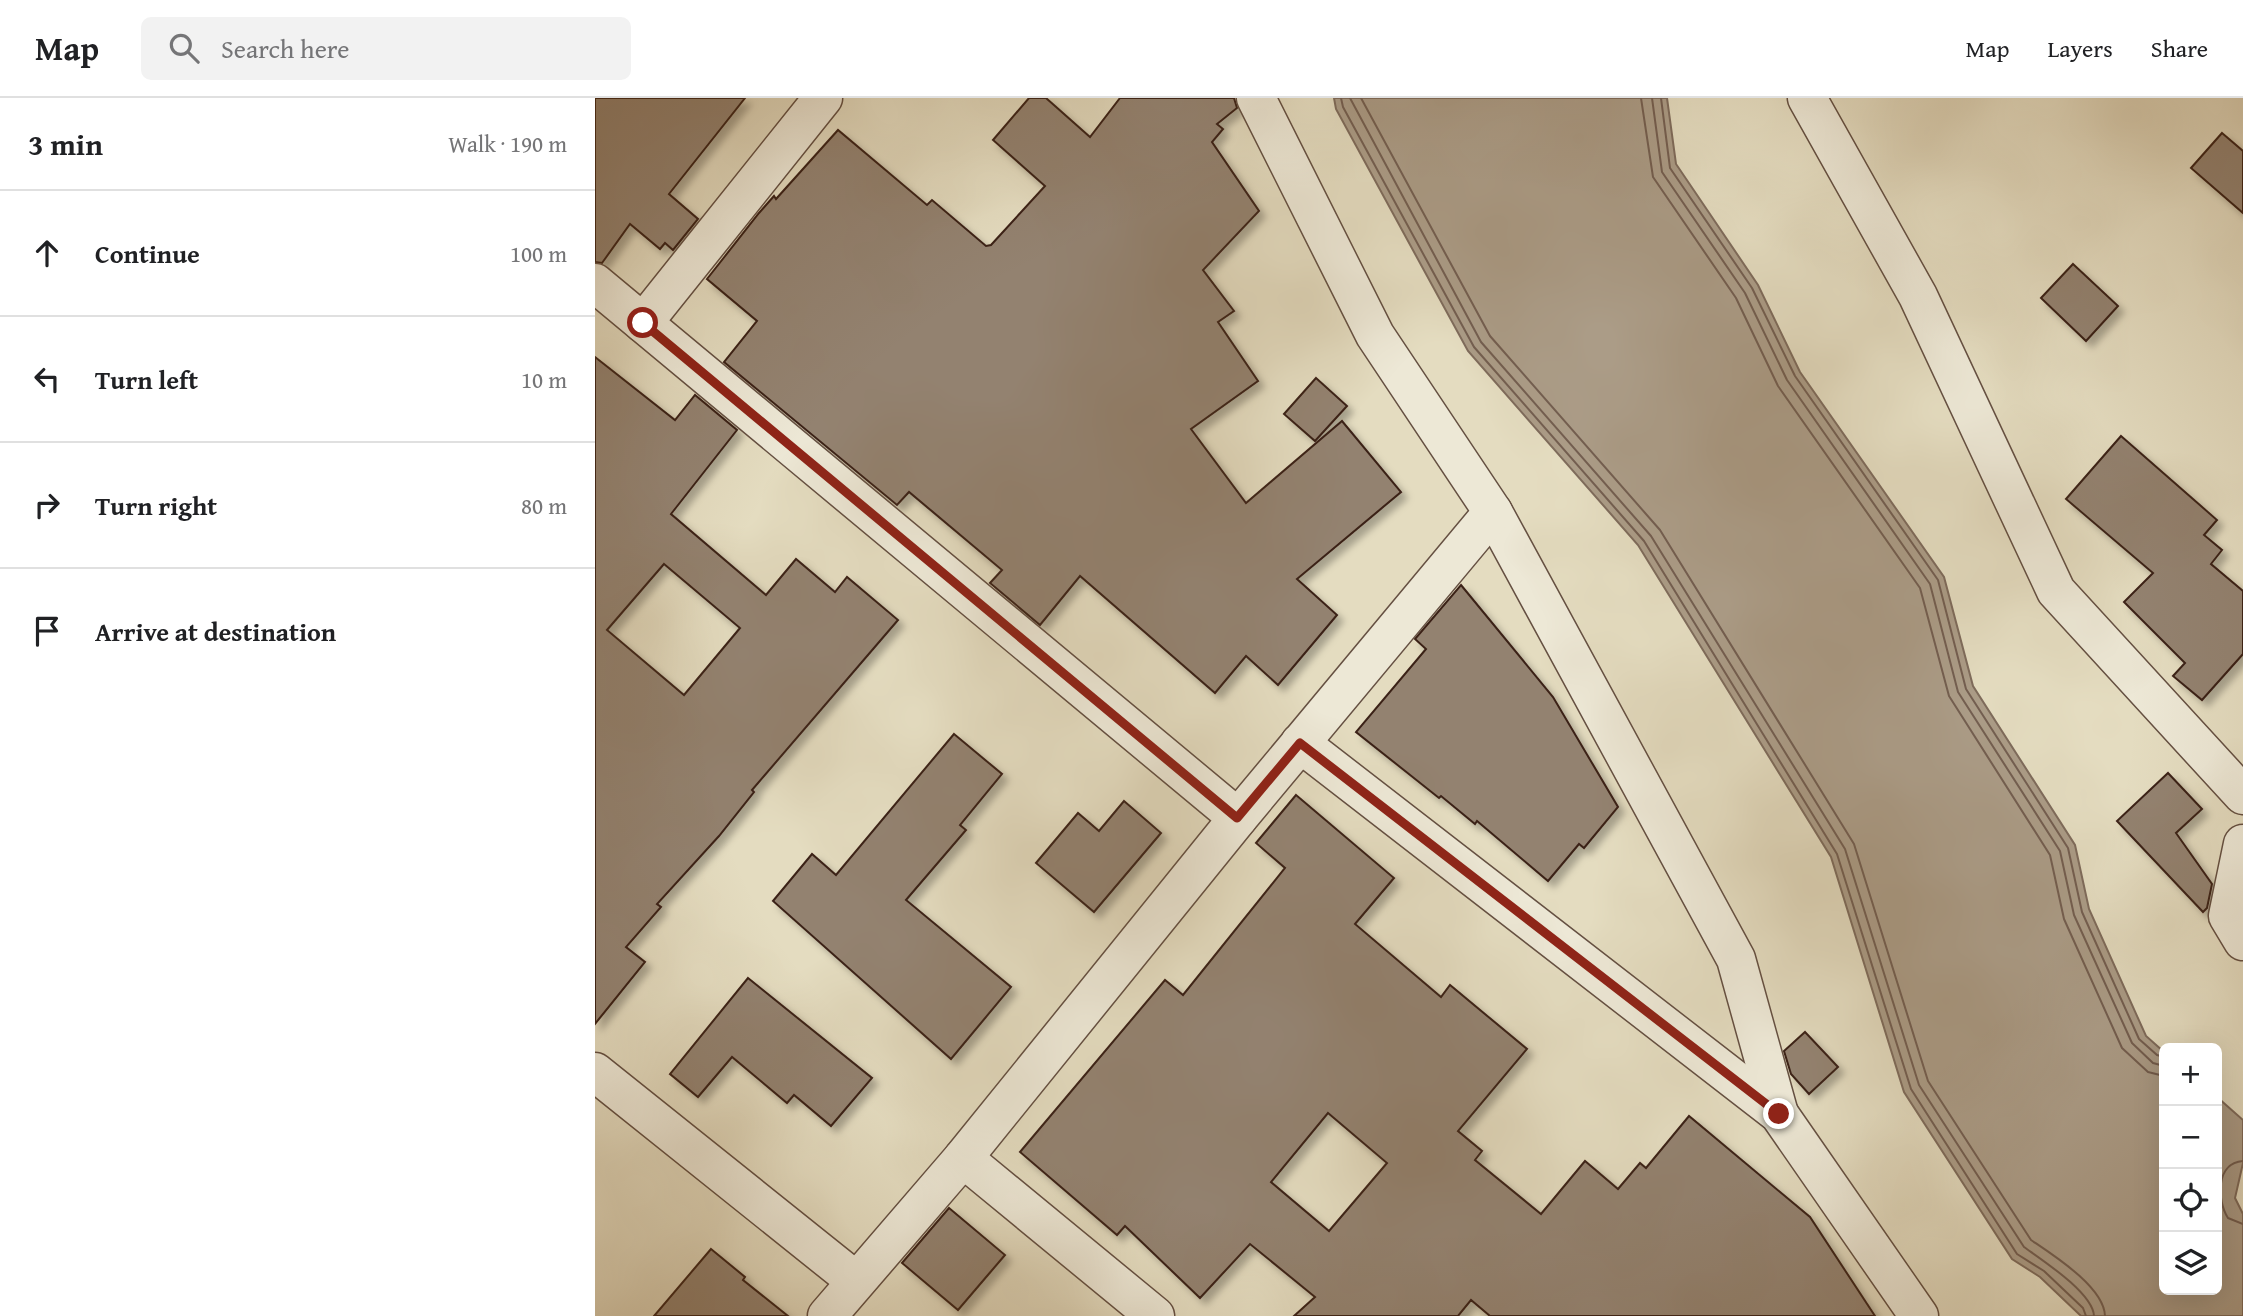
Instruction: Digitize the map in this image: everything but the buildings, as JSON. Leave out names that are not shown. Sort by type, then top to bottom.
[{"type":"street","points":[[643,323],[823,98]]},
{"type":"street","points":[[1256,98],[1375,335],[1493,512],[1736,959],[1779,1114]]},
{"type":"street","points":[[1807,98],[1918,296],[2056,590],[2243,795]]},
{"type":"street","points":[[595,283],[1237,818]]},
{"type":"street","points":[[827,1316],[963,1158],[1237,818],[1493,512]]},
{"type":"street","points":[[1300,743],[1779,1114],[1919,1316]]},
{"type":"street","points":[[2243,844],[2228,916],[2243,941]]},
{"type":"street","points":[[595,1072],[856,1281]]},
{"type":"street","points":[[963,1158],[1155,1316]]},
{"type":"water","points":[[1334,98],[1667,98],[1676,164],[1758,285],[1800,372],[1944,577],[1973,686],[2075,845],[2089,909],[2146,1036],[2159,1048],[2159,1295],[2222,1295],[2222,1101],[2243,1120],[2243,1163],[2235,1198],[2243,1214],[2243,1316],[2081,1316],[2040,1277],[2012,1259],[1904,1092],[1831,857],[1638,545],[1468,351],[1336,109]]},
{"type":"route","points":[[643,323],[1237,818],[1300,743],[1779,1114]]}]
